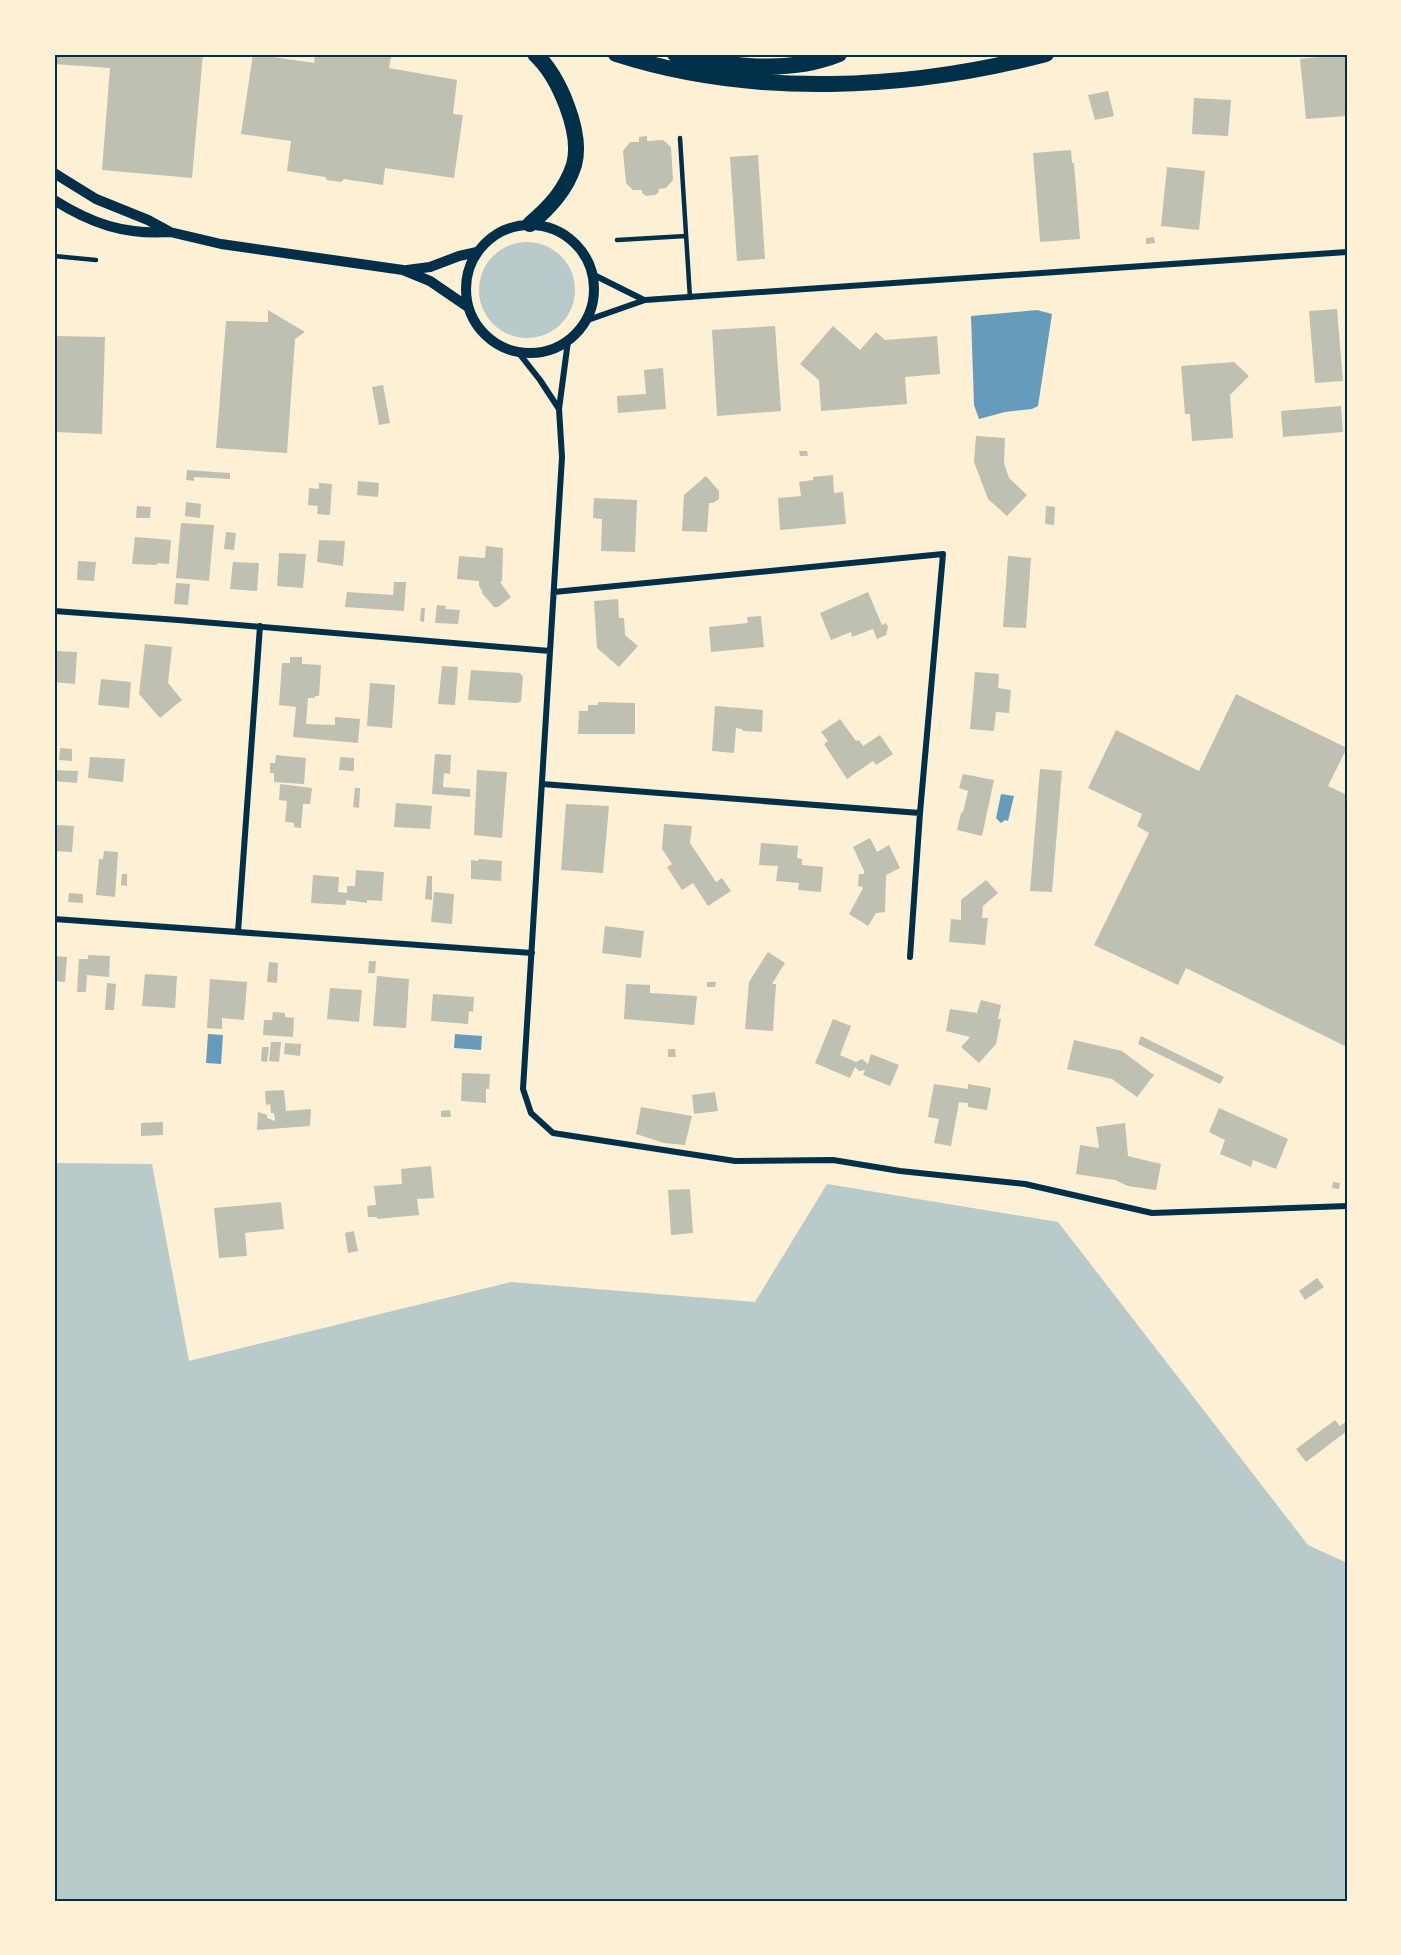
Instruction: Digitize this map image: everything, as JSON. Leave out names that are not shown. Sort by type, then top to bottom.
[{"type":"highway","points":[[530,224],[559,195],[575,163],[572,123],[564,100],[555,80],[535,54]]},
{"type":"highway","points":[[616,54],[720,77],[826,84],[874,83],[935,76],[1046,54]]},
{"type":"highway","points":[[675,54],[726,63],[801,66],[839,54]]},
{"type":"street","points":[[54,173],[96,199],[148,220],[170,232],[222,244],[403,270],[429,280],[468,307]]},
{"type":"street","points":[[54,200],[72,212],[101,224],[145,234],[170,232]]},
{"type":"street","points":[[530,224],[551,228],[570,238],[588,261],[592,274],[593,299],[585,321],[578,332],[553,349],[536,353],[518,352],[502,347],[487,337],[476,323],[468,307],[465,293],[470,265],[477,252],[487,241],[514,226],[530,224]]},
{"type":"street","points":[[403,270],[430,267],[477,252]]},
{"type":"street","points":[[585,321],[645,300],[1347,252]]},
{"type":"street","points":[[592,274],[645,300]]},
{"type":"street","points":[[568,340],[559,410],[562,457],[523,1089],[531,1113],[553,1133],[735,1161],[833,1160],[900,1171],[1025,1184],[1152,1213],[1347,1206]]},
{"type":"street","points":[[518,352],[540,380],[559,410]]},
{"type":"street","points":[[554,592],[943,554],[910,957]]},
{"type":"street","points":[[54,612],[260,626],[550,651]]},
{"type":"street","points":[[238,932],[260,626]]},
{"type":"street","points":[[542,784],[920,813]]},
{"type":"street","points":[[54,918],[532,953]]},
{"type":"lane","points":[[680,138],[690,298]]},
{"type":"lane","points":[[617,240],[686,236]]},
{"type":"lane","points":[[54,256],[96,260]]},
{"type":"shaded area","points":[[527,242],[545,246],[561,256],[571,272],[575,290],[571,308],[561,324],[545,334],[527,338],[509,334],[493,324],[483,308],[479,290],[483,272],[493,256],[509,246]]},
{"type":"shaded area","points":[[54,1163],[152,1164],[189,1361],[511,1282],[755,1302],[827,1184],[1058,1222],[1308,1545],[1347,1563],[1347,1901],[54,1901]]},
{"type":"water","points":[[1037,310],[1052,314],[1038,406],[979,419],[974,405],[971,316]]},
{"type":"water","points":[[1001,794],[1014,796],[1008,821],[1001,823],[996,818]]},
{"type":"water","points":[[208,1034],[223,1035],[221,1064],[206,1063]]},
{"type":"water","points":[[455,1034],[482,1036],[481,1050],[454,1048]]},
{"type":"building","points":[[54,54],[203,54],[192,178],[102,170],[110,68],[54,64]]},
{"type":"building","points":[[253,54],[314,63],[315,54],[370,54],[391,57],[389,68],[457,80],[453,114],[463,115],[454,178],[385,168],[383,185],[344,179],[341,182],[327,180],[325,177],[287,171],[291,141],[241,134]]},
{"type":"building","points":[[1347,54],[1347,116],[1306,119],[1300,59]]},
{"type":"building","points":[[1108,91],[1114,116],[1095,120],[1088,95]]},
{"type":"building","points":[[1194,98],[1231,100],[1228,136],[1192,134]]},
{"type":"building","points":[[647,136],[647,141],[663,140],[671,147],[673,180],[666,188],[658,189],[659,192],[655,195],[646,196],[642,190],[633,190],[626,183],[623,151],[630,142],[639,142],[639,137]]},
{"type":"building","points":[[1071,150],[1080,239],[1040,242],[1033,153]]},
{"type":"building","points":[[758,155],[765,259],[737,261],[730,157]]},
{"type":"building","points":[[1167,167],[1205,171],[1199,230],[1161,226]]},
{"type":"building","points":[[1154,237],[1155,243],[1146,244],[1146,238]]},
{"type":"building","points":[[1337,309],[1343,381],[1315,383],[1309,311]]},
{"type":"building","points":[[268,310],[305,332],[295,339],[287,453],[216,448],[226,321],[268,322]]},
{"type":"building","points":[[775,326],[781,411],[717,416],[712,330]]},
{"type":"building","points":[[833,326],[860,350],[876,332],[885,340],[937,336],[940,374],[905,377],[907,404],[821,411],[819,380],[800,364]]},
{"type":"building","points":[[54,336],[105,337],[102,434],[54,432]]},
{"type":"building","points":[[1234,362],[1249,376],[1230,395],[1233,438],[1192,441],[1190,414],[1185,414],[1181,366]]},
{"type":"building","points":[[663,368],[666,409],[618,413],[617,396],[646,394],[644,370]]},
{"type":"building","points":[[383,385],[390,423],[379,425],[372,387]]},
{"type":"building","points":[[1341,406],[1343,432],[1283,437],[1281,411]]},
{"type":"building","points":[[976,436],[1005,438],[1004,463],[1009,478],[1027,495],[1007,516],[988,499],[974,462]]},
{"type":"building","points":[[799,451],[807,451],[808,456],[800,456]]},
{"type":"building","points":[[187,470],[230,473],[230,479],[194,477],[194,481],[186,480]]},
{"type":"building","points":[[833,475],[834,493],[843,492],[846,524],[780,530],[778,498],[801,496],[799,482],[813,480],[813,477]]},
{"type":"building","points":[[706,476],[719,491],[719,499],[709,503],[707,532],[682,531],[684,495]]},
{"type":"building","points":[[358,481],[379,483],[378,497],[357,495]]},
{"type":"building","points":[[319,483],[332,484],[330,515],[317,514],[318,506],[308,505],[309,488],[319,489]]},
{"type":"building","points":[[594,498],[637,500],[635,552],[601,551],[602,519],[593,518]]},
{"type":"building","points":[[186,502],[201,504],[200,518],[185,516]]},
{"type":"building","points":[[137,506],[151,507],[150,518],[136,518]]},
{"type":"building","points":[[1046,506],[1055,507],[1054,525],[1045,524]]},
{"type":"building","points":[[181,523],[214,525],[209,581],[176,578]]},
{"type":"building","points":[[226,532],[236,533],[234,550],[224,549]]},
{"type":"building","points":[[135,537],[171,540],[169,564],[132,564]]},
{"type":"building","points":[[319,540],[345,541],[343,566],[317,562]]},
{"type":"building","points":[[486,546],[503,548],[502,581],[500,582],[511,597],[498,607],[494,607],[482,593],[479,581],[457,579],[459,556],[485,558]]},
{"type":"building","points":[[279,553],[306,554],[303,588],[277,586]]},
{"type":"building","points":[[1008,556],[1031,558],[1026,628],[1003,627]]},
{"type":"building","points":[[78,561],[96,562],[94,581],[77,580]]},
{"type":"building","points":[[233,562],[259,563],[257,591],[230,589]]},
{"type":"building","points":[[394,582],[406,582],[404,611],[345,607],[347,592],[393,595]]},
{"type":"building","points":[[176,583],[190,584],[188,605],[174,604]]},
{"type":"building","points":[[868,592],[882,625],[886,623],[888,627],[886,635],[877,639],[873,629],[852,637],[851,632],[831,640],[820,613]]},
{"type":"building","points":[[618,599],[619,618],[624,618],[625,635],[638,646],[619,667],[597,648],[594,601]]},
{"type":"building","points":[[437,605],[446,606],[445,609],[460,610],[458,624],[435,623]]},
{"type":"building","points":[[421,608],[425,608],[424,622],[420,621]]},
{"type":"building","points":[[761,616],[764,647],[711,652],[709,627],[748,623],[747,617]]},
{"type":"building","points":[[145,644],[172,647],[168,683],[182,700],[160,718],[139,694]]},
{"type":"building","points":[[54,651],[77,652],[75,684],[54,682]]},
{"type":"building","points":[[290,657],[302,657],[302,664],[321,665],[319,696],[308,698],[306,724],[335,725],[335,717],[360,719],[358,743],[293,737],[296,707],[279,705],[282,663],[290,663]]},
{"type":"building","points":[[442,666],[458,667],[455,705],[438,704]]},
{"type":"building","points":[[471,670],[520,673],[523,677],[521,701],[517,703],[468,700]]},
{"type":"building","points":[[975,672],[999,674],[998,688],[1011,690],[1009,713],[996,712],[994,731],[970,729]]},
{"type":"building","points":[[101,679],[131,682],[129,708],[98,705]]},
{"type":"building","points":[[370,683],[395,685],[392,728],[367,726]]},
{"type":"building","points":[[1236,694],[1347,748],[1328,786],[1347,795],[1347,1047],[1186,968],[1178,985],[1094,945],[1149,833],[1137,826],[1142,814],[1088,788],[1116,730],[1199,771]]},
{"type":"building","points":[[598,702],[635,703],[635,734],[578,734],[579,711],[588,711],[588,705],[598,705]]},
{"type":"building","points":[[715,706],[763,710],[762,732],[743,731],[736,728],[734,753],[712,751]]},
{"type":"building","points":[[840,719],[856,741],[859,740],[863,746],[880,735],[893,754],[876,765],[873,761],[847,779],[824,744],[828,741],[821,732]]},
{"type":"building","points":[[60,748],[72,749],[72,761],[59,760]]},
{"type":"building","points":[[435,754],[451,755],[450,774],[444,773],[443,787],[470,789],[470,797],[432,794]]},
{"type":"building","points":[[276,755],[306,758],[304,784],[274,782],[274,773],[270,773],[270,763],[275,763]]},
{"type":"building","points":[[90,757],[125,759],[123,782],[88,778]]},
{"type":"building","points":[[340,757],[354,758],[354,771],[339,770]]},
{"type":"building","points":[[1040,769],[1062,771],[1052,892],[1030,891]]},
{"type":"building","points":[[54,770],[78,771],[77,783],[54,781]]},
{"type":"building","points":[[477,770],[507,772],[502,838],[474,835]]},
{"type":"building","points":[[963,774],[994,780],[982,836],[957,830],[968,791],[959,788]]},
{"type":"building","points":[[280,784],[312,788],[310,804],[303,804],[301,828],[294,827],[294,823],[285,822],[287,801],[279,800]]},
{"type":"building","points":[[355,788],[360,788],[359,808],[353,807]]},
{"type":"building","points":[[396,803],[432,806],[430,829],[394,827]]},
{"type":"building","points":[[566,804],[609,806],[603,873],[561,870]]},
{"type":"building","points":[[664,824],[692,826],[690,843],[716,882],[722,878],[731,891],[708,906],[693,883],[682,890],[667,867],[672,864],[662,849]]},
{"type":"building","points":[[56,825],[74,826],[72,852],[54,851]]},
{"type":"building","points":[[870,838],[877,852],[889,845],[900,868],[886,875],[885,912],[876,913],[868,926],[849,914],[863,887],[858,886],[859,874],[864,874],[853,847]]},
{"type":"building","points":[[761,843],[798,846],[797,858],[802,859],[802,865],[823,867],[821,892],[798,890],[799,883],[776,881],[778,866],[759,865]]},
{"type":"building","points":[[104,851],[118,852],[115,897],[96,895],[99,859],[103,859]]},
{"type":"building","points":[[479,859],[502,861],[501,881],[471,879],[471,860],[478,861]]},
{"type":"building","points":[[356,870],[384,872],[382,901],[367,900],[367,903],[346,900],[346,905],[311,903],[313,875],[339,877],[338,892],[347,893],[347,886],[355,886]]},
{"type":"building","points":[[122,874],[127,874],[127,886],[121,885]]},
{"type":"building","points":[[427,876],[432,876],[432,900],[425,899]]},
{"type":"building","points":[[986,880],[998,893],[983,906],[982,918],[988,918],[985,945],[949,942],[951,919],[961,920],[961,900]]},
{"type":"building","points":[[434,892],[454,894],[452,924],[431,922]]},
{"type":"building","points":[[69,893],[83,894],[83,903],[68,902]]},
{"type":"building","points":[[605,926],[644,931],[641,958],[602,953]]},
{"type":"building","points":[[768,952],[785,963],[772,984],[776,984],[773,1031],[745,1029],[749,982]]},
{"type":"building","points":[[88,955],[110,956],[109,977],[87,975],[86,992],[77,992],[79,959],[88,959]]},
{"type":"building","points":[[54,956],[67,957],[65,982],[54,981]]},
{"type":"building","points":[[369,961],[376,961],[375,973],[368,973]]},
{"type":"building","points":[[269,962],[278,963],[277,983],[267,982]]},
{"type":"building","points":[[145,974],[177,976],[175,1008],[142,1006]]},
{"type":"building","points":[[377,976],[409,979],[406,1028],[373,1026]]},
{"type":"building","points":[[210,979],[247,982],[244,1020],[222,1018],[222,1029],[207,1028]]},
{"type":"building","points":[[707,982],[716,982],[715,987],[707,987]]},
{"type":"building","points":[[107,983],[116,984],[114,1010],[105,1010]]},
{"type":"building","points":[[626,984],[650,985],[650,993],[697,996],[694,1025],[624,1019]]},
{"type":"building","points":[[330,988],[362,990],[359,1022],[327,1019]]},
{"type":"building","points":[[433,994],[474,997],[473,1012],[469,1011],[468,1024],[431,1021]]},
{"type":"building","points":[[981,1000],[1001,1005],[998,1019],[1001,1019],[996,1044],[979,1063],[961,1047],[970,1037],[946,1031],[950,1009],[977,1013]]},
{"type":"building","points":[[273,1012],[285,1013],[285,1017],[294,1018],[293,1037],[263,1035],[264,1020],[272,1020]]},
{"type":"building","points":[[833,1019],[851,1026],[840,1055],[856,1062],[862,1059],[868,1064],[871,1054],[899,1065],[890,1086],[863,1075],[865,1070],[859,1071],[855,1067],[850,1078],[815,1063]]},
{"type":"building","points":[[1141,1036],[1224,1077],[1220,1084],[1138,1044]]},
{"type":"building","points":[[1074,1040],[1122,1051],[1154,1075],[1137,1097],[1112,1079],[1067,1069]]},
{"type":"building","points":[[271,1042],[281,1042],[279,1062],[269,1061]]},
{"type":"building","points":[[285,1043],[301,1044],[300,1056],[284,1054]]},
{"type":"building","points":[[262,1047],[269,1047],[267,1062],[261,1061]]},
{"type":"building","points":[[668,1049],[675,1049],[676,1057],[668,1057]]},
{"type":"building","points":[[462,1073],[490,1074],[489,1089],[486,1089],[486,1103],[461,1101]]},
{"type":"building","points":[[934,1084],[968,1089],[968,1084],[991,1088],[987,1110],[968,1107],[968,1103],[959,1102],[951,1146],[934,1143],[939,1119],[928,1117]]},
{"type":"building","points":[[284,1090],[286,1111],[311,1109],[310,1126],[257,1130],[258,1112],[275,1121],[270,1104],[266,1105],[265,1091]]},
{"type":"building","points":[[715,1092],[718,1111],[694,1114],[692,1095]]},
{"type":"building","points":[[641,1107],[692,1116],[685,1145],[664,1143],[636,1134]]},
{"type":"building","points":[[1219,1108],[1288,1139],[1276,1169],[1253,1160],[1251,1167],[1220,1154],[1225,1140],[1209,1132]]},
{"type":"building","points":[[450,1110],[451,1117],[441,1117],[441,1111]]},
{"type":"building","points":[[163,1122],[163,1135],[141,1136],[141,1123]]},
{"type":"building","points":[[1125,1123],[1128,1156],[1161,1164],[1156,1190],[1076,1174],[1080,1145],[1099,1148],[1096,1127]]},
{"type":"building","points":[[431,1166],[434,1198],[417,1199],[419,1215],[377,1219],[377,1217],[368,1217],[367,1206],[376,1205],[374,1186],[402,1184],[401,1169]]},
{"type":"building","points":[[1333,1182],[1340,1183],[1339,1189],[1332,1188]]},
{"type":"building","points":[[690,1189],[693,1233],[671,1235],[668,1190]]},
{"type":"building","points":[[281,1202],[284,1229],[245,1233],[247,1256],[219,1258],[214,1208]]},
{"type":"building","points":[[354,1231],[358,1251],[348,1253],[345,1233]]},
{"type":"building","points":[[1317,1278],[1324,1287],[1305,1300],[1299,1291]]},
{"type":"building","points":[[1335,1420],[1340,1426],[1347,1421],[1347,1431],[1306,1462],[1296,1449]]}]
